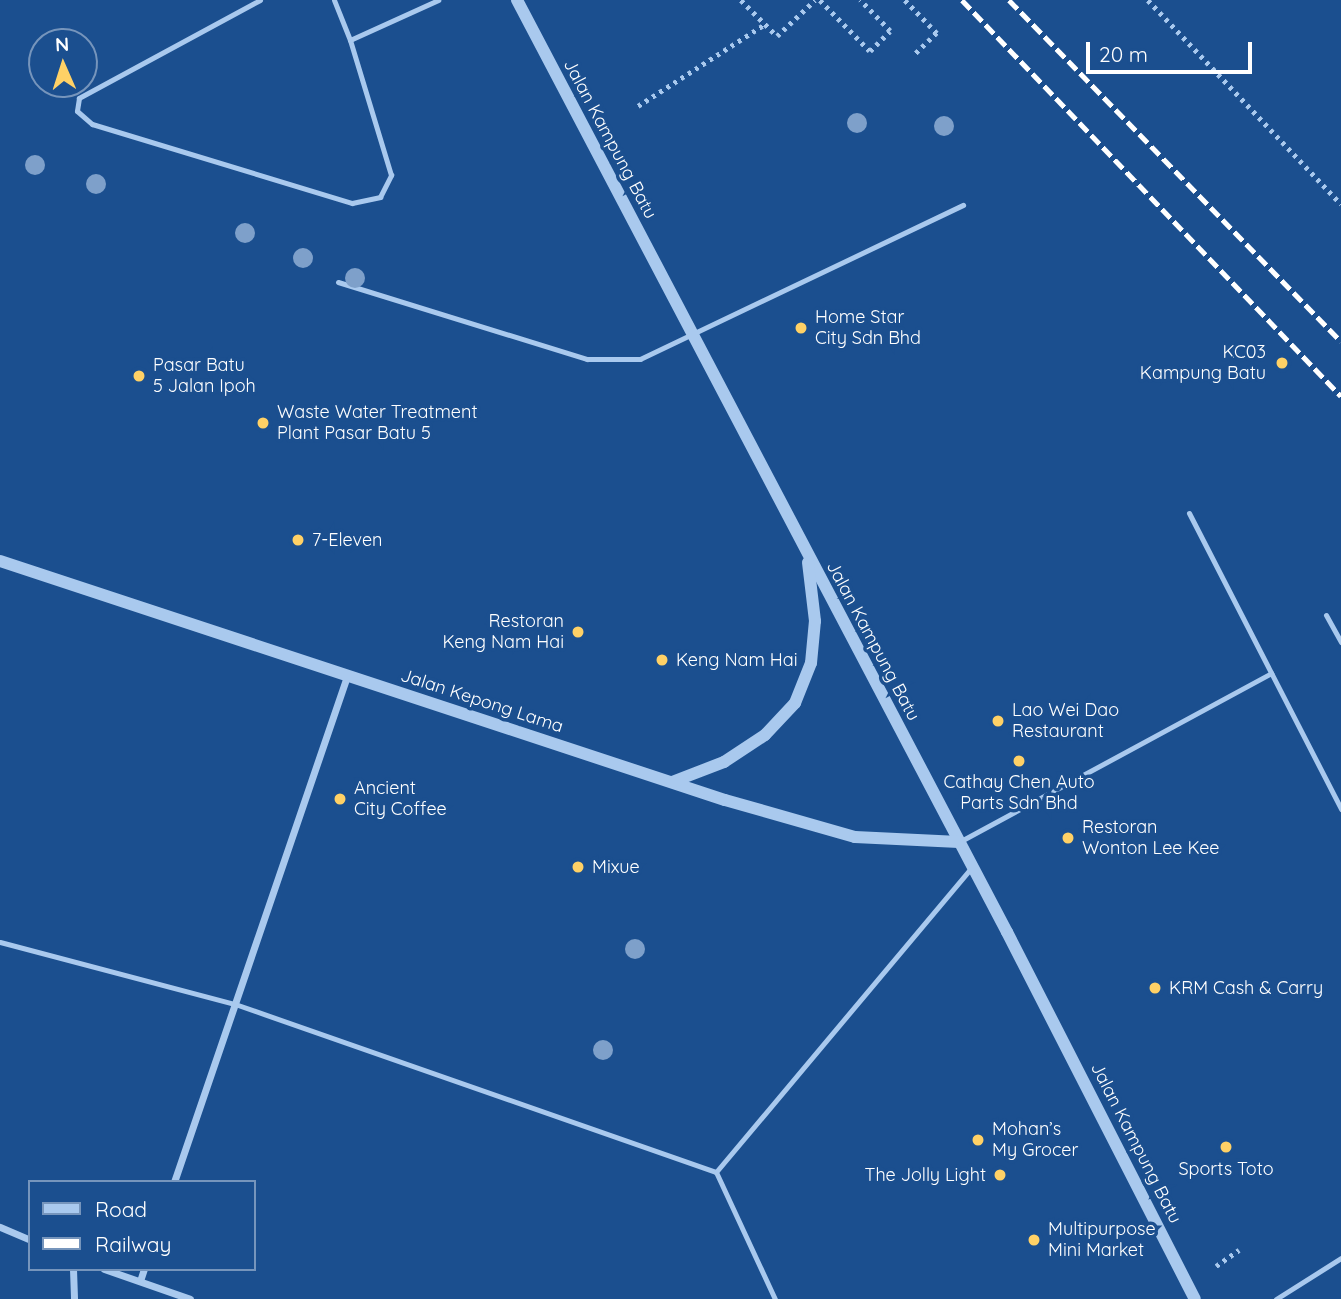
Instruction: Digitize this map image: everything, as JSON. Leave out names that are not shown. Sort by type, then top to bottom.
[{"type":"street","name":"Jalan Kampung Batu","points":[[517,0],[1190,1284],[1195,1299]]},
{"type":"street","points":[[672,782],[724,762],[765,735],[795,703],[811,663],[815,621],[807,552]]},
{"type":"street","name":"Jalan Kepong Lama","points":[[0,561],[672,782],[855,837],[959,842]]},
{"type":"street","points":[[175,1180],[347,676]]},
{"type":"street","points":[[0,1227],[28,1239]]},
{"type":"street","points":[[73,1271],[74,1299]]},
{"type":"street","points":[[110,1271],[190,1299]]},
{"type":"street","points":[[140,1281],[143,1271]]},
{"type":"lane","points":[[260,0],[79,98],[77,111],[92,124],[352,203],[380,197],[391,175],[350,40],[334,0]]},
{"type":"lane","points":[[350,40],[438,0]]},
{"type":"lane","points":[[338,282],[587,359],[639,359],[964,205]]},
{"type":"lane","points":[[1189,513],[1341,809]]},
{"type":"lane","points":[[1326,615],[1341,642]]},
{"type":"lane","points":[[959,842],[1271,673]]},
{"type":"lane","points":[[716,1172],[972,867]]},
{"type":"lane","points":[[0,942],[235,1004],[716,1172],[775,1299]]},
{"type":"lane","points":[[1276,1299],[1341,1258]]},
{"type":"path","points":[[741,0],[777,36],[818,0],[870,51],[890,30],[860,0]]},
{"type":"path","points":[[905,0],[937,33],[914,55]]},
{"type":"path","points":[[1148,0],[1341,204]]},
{"type":"path","points":[[638,106],[765,24]]},
{"type":"railway","points":[[962,0],[1341,396]]},
{"type":"railway","points":[[1009,0],[1341,341]]},
{"type":"place","name":"Home Star City Sdn Bhd","points":[[801,328]]},
{"type":"place","name":"KC03 Kampung Batu","points":[[1282,363]]},
{"type":"place","name":"Pasar Batu 5 Jalan Ipoh","points":[[139,376]]},
{"type":"place","name":"Waste Water Treatment Plant Pasar Batu 5","points":[[263,423]]},
{"type":"place","name":"7-Eleven","points":[[298,540]]},
{"type":"place","name":"Restoran Keng Nam Hai","points":[[578,632]]},
{"type":"place","name":"Keng Nam Hai","points":[[662,660]]},
{"type":"place","name":"Lao Wei Dao Restaurant","points":[[998,721]]},
{"type":"place","name":"Cathay Chen Auto Parts Sdn Bhd","points":[[1019,761]]},
{"type":"place","name":"Ancient City Coffee","points":[[340,799]]},
{"type":"place","name":"Restoran Wonton Lee Kee","points":[[1068,838]]},
{"type":"place","name":"Mixue","points":[[578,867]]},
{"type":"place","name":"KRM Cash & Carry","points":[[1155,988]]},
{"type":"place","name":"Mohan’s My Grocer","points":[[978,1140]]},
{"type":"place","name":"Sports Toto","points":[[1226,1147]]},
{"type":"place","name":"The Jolly Light","points":[[1000,1175]]},
{"type":"place","name":"Multipurpose Mini Market","points":[[1034,1240]]}]
